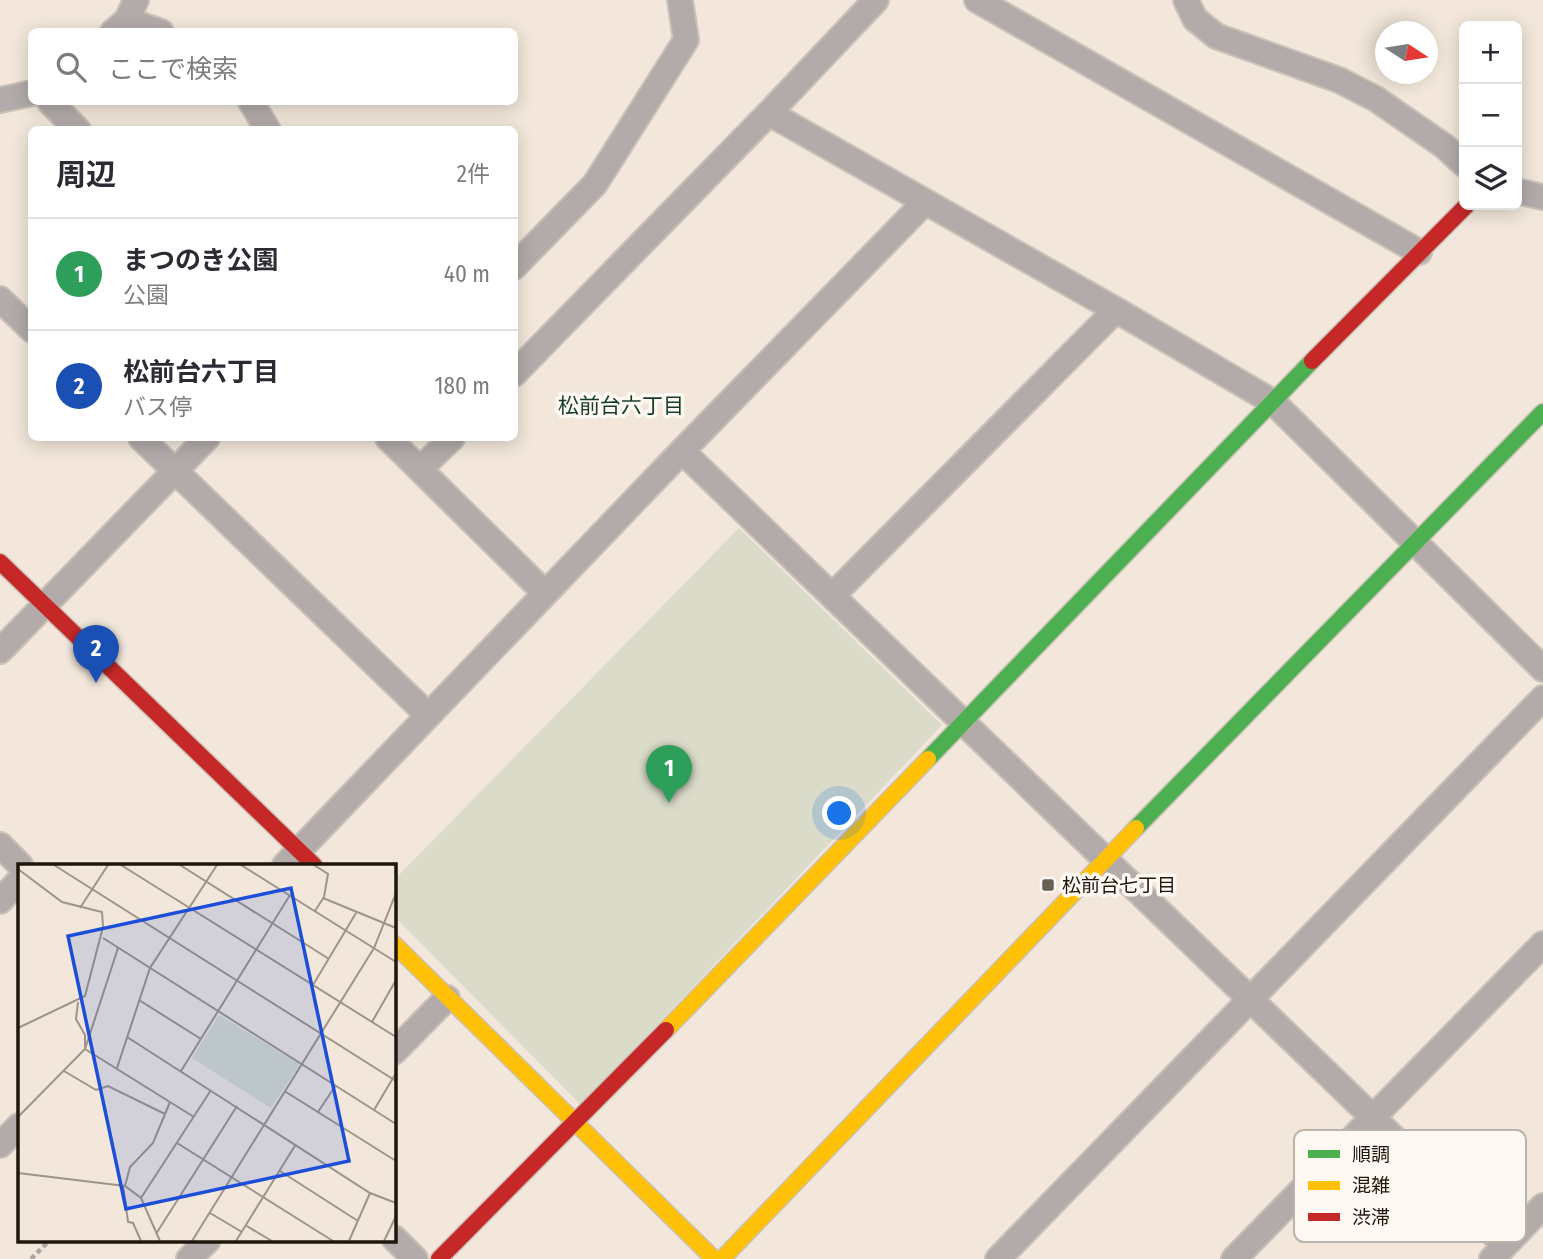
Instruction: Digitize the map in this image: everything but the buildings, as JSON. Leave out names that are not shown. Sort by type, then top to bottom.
[{"type":"street","points":[[518,263],[595,184],[686,40],[680,0]]},
{"type":"street","points":[[520,360],[769,113],[876,0]]},
{"type":"street","points":[[976,0],[1419,253]]},
{"type":"street","points":[[1186,0],[1195,19],[1216,36],[1339,80],[1376,99],[1459,160]]},
{"type":"street","points":[[126,12],[154,28]]},
{"type":"street","points":[[0,100],[28,94]]},
{"type":"street","points":[[53,105],[74,126]]},
{"type":"street","points":[[253,105],[266,126]]},
{"type":"street","points":[[769,113],[1273,402],[1543,668]]},
{"type":"street","points":[[1522,192],[1543,197]]},
{"type":"street","points":[[0,562],[299,860],[428,715],[925,202]]},
{"type":"street","points":[[439,1259],[575,1124],[961,721],[1462,210]]},
{"type":"street","points":[[0,299],[28,326]]},
{"type":"street","points":[[832,596],[1116,310]]},
{"type":"street","points":[[722,1259],[1105,860],[1543,412]]},
{"type":"street","points":[[144,441],[428,715]]},
{"type":"street","points":[[0,651],[204,441]]},
{"type":"street","points":[[391,441],[545,593]]},
{"type":"street","points":[[420,470],[449,441]]},
{"type":"street","points":[[682,451],[1384,1130]]},
{"type":"street","points":[[998,1259],[1543,698]]},
{"type":"street","points":[[0,845],[19,864]]},
{"type":"street","points":[[0,901],[18,882]]},
{"type":"street","points":[[1361,1130],[1543,944]]},
{"type":"street","points":[[396,946],[714,1259]]},
{"type":"street","points":[[396,1050],[447,998]]},
{"type":"street","points":[[0,1145],[18,1127]]},
{"type":"street","points":[[1234,1259],[1294,1198]]},
{"type":"street","points":[[1526,1223],[1543,1206]]},
{"type":"street","points":[[396,1240],[415,1259]]},
{"type":"street","points":[[189,1259],[206,1242]]},
{"type":"path","points":[[31,1259],[48,1242]]},
{"type":"green space","points":[[739,528],[942,725],[581,1105],[396,918],[396,878]]},
{"type":"traffic: fast","points":[[928,759],[1312,361]]},
{"type":"traffic: fast","points":[[1136,828],[1543,412]]},
{"type":"traffic: slow","points":[[666,1030],[928,759]]},
{"type":"traffic: slow","points":[[722,1259],[1136,828]]},
{"type":"traffic: slow","points":[[396,946],[714,1259]]},
{"type":"traffic: jam","points":[[1312,361],[1462,210]]},
{"type":"traffic: jam","points":[[0,562],[313,864]]},
{"type":"traffic: jam","points":[[439,1259],[666,1030]]},
{"type":"place","name":"松前台六丁目","points":[[96,683]]},
{"type":"place","name":"まつのき公園","points":[[669,803]]},
{"type":"place","name":"松前台七丁目","points":[[1048,885]]},
{"type":"district","name":"松前台六丁目","points":[[621,406]]}]
